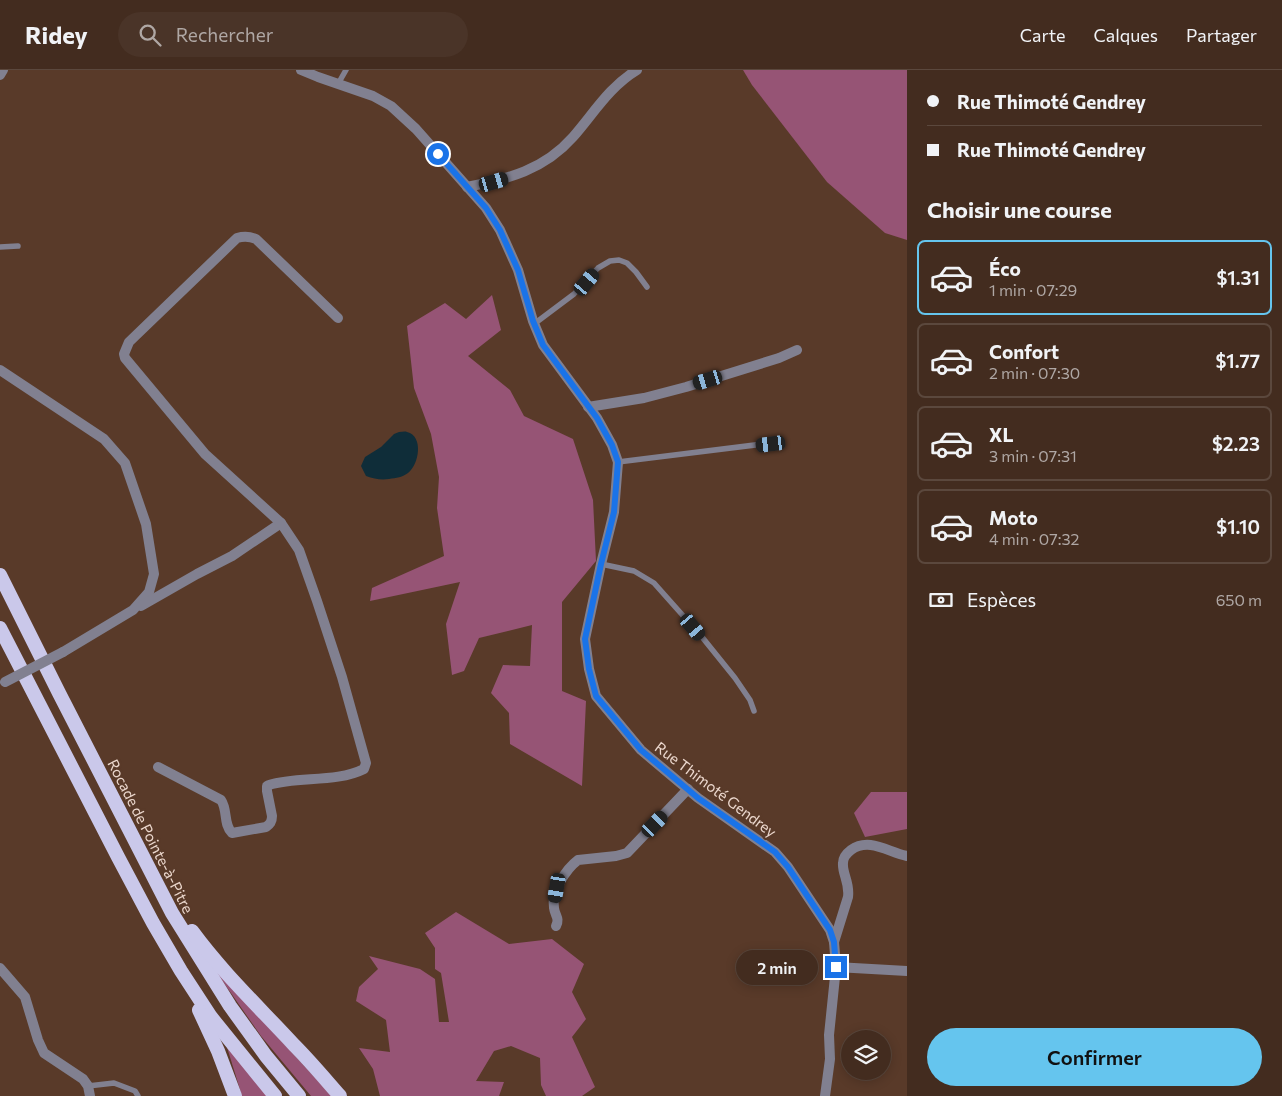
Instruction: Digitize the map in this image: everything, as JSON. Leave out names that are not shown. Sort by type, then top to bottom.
[{"type":"highway","name":"Rocade de Pointe-à-Pitre","points":[[0,574],[172,913],[230,1006],[266,1056],[299,1096]]},
{"type":"highway","points":[[0,628],[118,857],[181,971],[211,1017],[275,1096]]},
{"type":"highway","points":[[138,846],[168,896],[209,954],[340,1096]]},
{"type":"highway","points":[[181,971],[218,1050],[235,1096]]},
{"type":"street","points":[[0,75],[3,70]]},
{"type":"street","name":"Rue Thimoté Gendrey","points":[[301,70],[373,96],[391,106],[416,129],[486,208],[500,230],[518,270],[534,324],[543,345],[597,418],[612,445],[618,462],[614,512],[585,639],[589,669],[596,696],[641,750],[698,798],[775,852],[788,867],[830,930],[834,942],[836,967],[829,1035],[830,1059],[825,1096]]},
{"type":"street","points":[[467,188],[518,175],[552,156],[565,146],[617,84],[637,70]]},
{"type":"street","points":[[158,768],[221,800],[225,809],[227,826],[232,833],[269,825],[272,816],[267,786],[358,772],[364,768],[366,763],[342,678],[299,550],[280,523],[205,454],[125,358],[124,354],[129,342],[237,238],[242,236],[256,239],[338,318]]},
{"type":"street","points":[[588,407],[644,398],[670,391],[779,358],[796,350]]},
{"type":"street","points":[[0,370],[104,439],[125,463],[146,524],[154,574],[149,592],[133,610]]},
{"type":"street","points":[[1,683],[63,652],[133,610],[232,556],[280,523]]},
{"type":"street","points":[[556,926],[558,918],[554,907],[557,888],[573,863],[578,860],[627,853],[688,790]]},
{"type":"street","points":[[834,942],[848,897],[849,889],[843,869],[844,858],[847,854],[857,846],[871,845],[907,856]]},
{"type":"street","points":[[836,967],[907,971]]},
{"type":"street","points":[[0,968],[25,997],[38,1040],[44,1053],[83,1080],[89,1091]]},
{"type":"lane","points":[[338,84],[346,70]]},
{"type":"lane","points":[[0,247],[18,246]]},
{"type":"lane","points":[[534,324],[574,294],[598,268],[610,261],[619,260],[627,263],[647,287]]},
{"type":"lane","points":[[618,462],[771,444]]},
{"type":"lane","points":[[601,564],[634,571],[654,583],[686,618],[734,678],[750,700],[754,711]]},
{"type":"lane","points":[[89,1091],[114,1083],[135,1091],[138,1096]]},
{"type":"shaded area","points":[[743,70],[907,70],[907,240],[885,233],[827,182],[752,85]]},
{"type":"shaded area","points":[[492,295],[501,330],[468,356],[510,390],[524,416],[573,439],[593,500],[596,561],[562,602],[562,691],[586,701],[582,786],[510,744],[509,713],[491,693],[503,665],[530,666],[532,625],[479,638],[464,671],[452,675],[446,624],[460,582],[370,601],[372,588],[444,556],[437,508],[439,477],[431,434],[414,388],[407,326],[445,303],[466,319]]},
{"type":"shaded area","points":[[871,792],[907,792],[907,829],[865,837],[854,813]]},
{"type":"shaded area","points":[[456,912],[509,944],[552,939],[584,964],[572,992],[586,1019],[572,1037],[595,1087],[582,1096],[546,1096],[541,1085],[540,1058],[511,1046],[494,1051],[476,1081],[504,1082],[499,1096],[380,1096],[373,1069],[359,1048],[390,1052],[386,1020],[356,1001],[359,987],[378,969],[369,956],[420,969],[435,979],[439,1022],[449,1022],[441,973],[435,969],[435,948],[425,933]]},
{"type":"shaded area","points":[[212,966],[332,1096],[311,1096],[261,1036]]},
{"type":"shaded area","points":[[226,1044],[267,1096],[242,1096]]},
{"type":"water","points":[[399,432],[407,432],[416,439],[418,451],[412,469],[404,475],[392,479],[378,479],[366,476],[361,466],[365,457]]},
{"type":"route","points":[[438,154],[486,208],[500,230],[518,270],[533,321],[543,345],[597,418],[612,445],[618,462],[614,512],[585,639],[589,669],[596,696],[641,750],[698,798],[775,852],[788,867],[830,930],[834,942],[836,967]]}]
